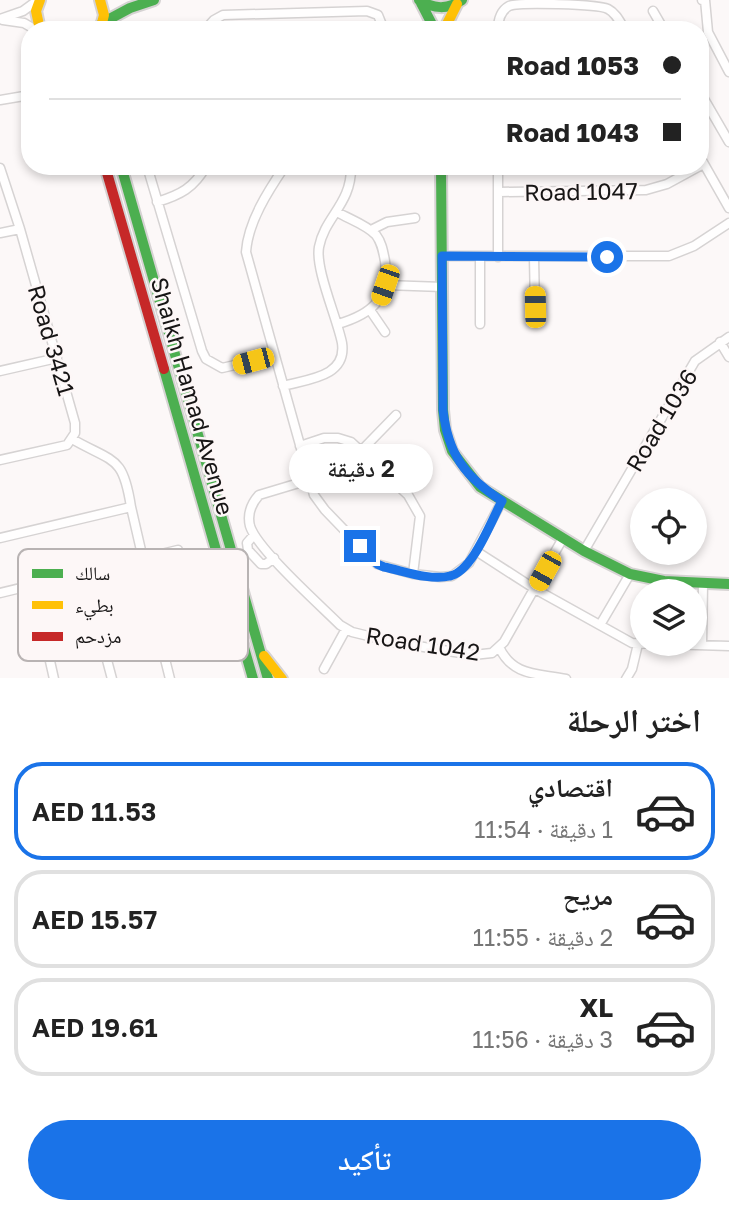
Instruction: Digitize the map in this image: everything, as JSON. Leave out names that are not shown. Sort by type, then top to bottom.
[{"type":"main road","points":[[37,21],[39,0]]},
{"type":"main road","points":[[100,0],[104,15],[102,21]]},
{"type":"main road","points":[[110,21],[130,8],[154,0]]},
{"type":"main road","points":[[419,1],[438,8],[460,2]]},
{"type":"main road","points":[[419,1],[430,21]]},
{"type":"main road","points":[[447,21],[460,2]]},
{"type":"main road","name":"Shaikh Hamad Avenue","points":[[107,175],[215,549]]},
{"type":"main road","name":"Shaikh Hamad Avenue","points":[[124,175],[230,549]]},
{"type":"main road","points":[[441,175],[443,410],[445,430],[452,451],[480,487],[584,551],[630,574],[651,579]]},
{"type":"main road","points":[[707,584],[729,584]]},
{"type":"main road","name":"Shaikh Hamad Avenue","points":[[248,612],[268,678]]},
{"type":"main road","points":[[258,647],[282,678]]},
{"type":"main road","name":"Shaikh Hamad Avenue","points":[[248,661],[253,678]]},
{"type":"street","points":[[0,19],[23,11],[39,0]]},
{"type":"street","points":[[702,0],[705,0],[707,21]]},
{"type":"street","points":[[499,21],[504,11],[517,4],[600,6],[613,12],[619,21]]},
{"type":"street","points":[[213,21],[223,15],[367,11],[378,15],[380,21]]},
{"type":"street","points":[[653,11],[659,21]]},
{"type":"street","points":[[0,19],[21,22]]},
{"type":"street","points":[[709,34],[729,72]]},
{"type":"street","points":[[0,100],[21,96]]},
{"type":"street","points":[[709,108],[729,142]]},
{"type":"street","name":"Road 3421","points":[[0,168],[75,423],[72,439]]},
{"type":"street","points":[[150,175],[206,359],[222,368],[274,356]]},
{"type":"street","points":[[157,202],[187,191],[200,175]]},
{"type":"street","points":[[280,175],[251,225],[246,252],[314,495],[377,564],[413,574],[440,577],[452,576],[469,563],[502,501]]},
{"type":"street","points":[[283,386],[327,374],[341,362],[344,352],[338,324],[318,259],[321,240],[349,188],[350,175]]},
{"type":"street","name":"Road 1047","points":[[498,175],[498,257]]},
{"type":"street","name":"Road 1047","points":[[499,192],[646,190],[667,184],[682,175]]},
{"type":"street","name":"Road 1047","points":[[708,175],[729,208]]},
{"type":"street","points":[[337,212],[371,230],[383,246],[386,270],[380,299],[370,310],[338,324]]},
{"type":"street","points":[[371,230],[387,222],[415,218]]},
{"type":"street","points":[[442,256],[669,256],[694,246],[729,223]]},
{"type":"street","points":[[0,233],[20,229]]},
{"type":"street","points":[[480,257],[480,324]]},
{"type":"street","points":[[534,257],[535,307]]},
{"type":"street","points":[[385,285],[443,287]]},
{"type":"street","points":[[370,310],[385,332]]},
{"type":"street","name":"Road 1036","points":[[584,551],[695,361],[729,338]]},
{"type":"street","points":[[720,342],[729,357]]},
{"type":"street","points":[[0,371],[57,358]]},
{"type":"street","points":[[361,451],[396,415]]},
{"type":"street","points":[[300,446],[324,438],[351,442],[408,495],[420,516],[413,574]]},
{"type":"street","points":[[0,460],[66,445],[72,439],[118,465],[127,481],[141,549]]},
{"type":"street","name":"Road 1042","points":[[309,480],[259,495],[253,501],[249,516],[254,535],[346,629],[393,642],[482,656],[499,647],[563,538]]},
{"type":"street","points":[[0,538],[131,507]]},
{"type":"street","name":"Road 1042","points":[[248,549],[247,543],[254,535]]},
{"type":"street","name":"Road 1042","points":[[248,550],[261,564],[274,558]]},
{"type":"street","points":[[476,551],[535,589],[630,642]]},
{"type":"street","points":[[600,625],[630,574]]},
{"type":"street","points":[[0,593],[18,589]]},
{"type":"street","name":"Road 1042","points":[[324,669],[346,629]]},
{"type":"street","points":[[707,645],[729,646]]},
{"type":"street","name":"Road 1042","points":[[499,647],[504,658],[514,668],[566,678]]},
{"type":"street","points":[[626,678],[635,656]]},
{"type":"street","points":[[107,661],[112,678]]},
{"type":"street","points":[[166,661],[170,678]]},
{"type":"traffic: fast","points":[[106,21],[130,8],[154,0]]},
{"type":"traffic: fast","points":[[419,0],[440,7],[462,0]]},
{"type":"traffic: fast","points":[[421,3],[430,21]]},
{"type":"traffic: fast","points":[[124,175],[231,549]]},
{"type":"traffic: fast","points":[[441,175],[443,410],[445,430],[452,451],[480,487],[584,551],[630,574],[664,581],[729,584]]},
{"type":"traffic: fast","points":[[164,369],[216,549]]},
{"type":"traffic: fast","points":[[248,609],[268,678]]},
{"type":"traffic: fast","points":[[248,661],[253,678]]},
{"type":"traffic: slow","points":[[38,21],[36,11],[40,0]]},
{"type":"traffic: slow","points":[[100,0],[104,15],[102,21]]},
{"type":"traffic: slow","points":[[448,21],[457,4]]},
{"type":"traffic: slow","points":[[264,656],[281,678]]},
{"type":"traffic: jam","points":[[108,175],[164,369]]},
{"type":"route","points":[[360,546],[377,564],[384,567],[413,574],[452,576],[469,563],[502,501],[480,487],[464,468],[452,451],[445,430],[442,256],[607,257]]}]
